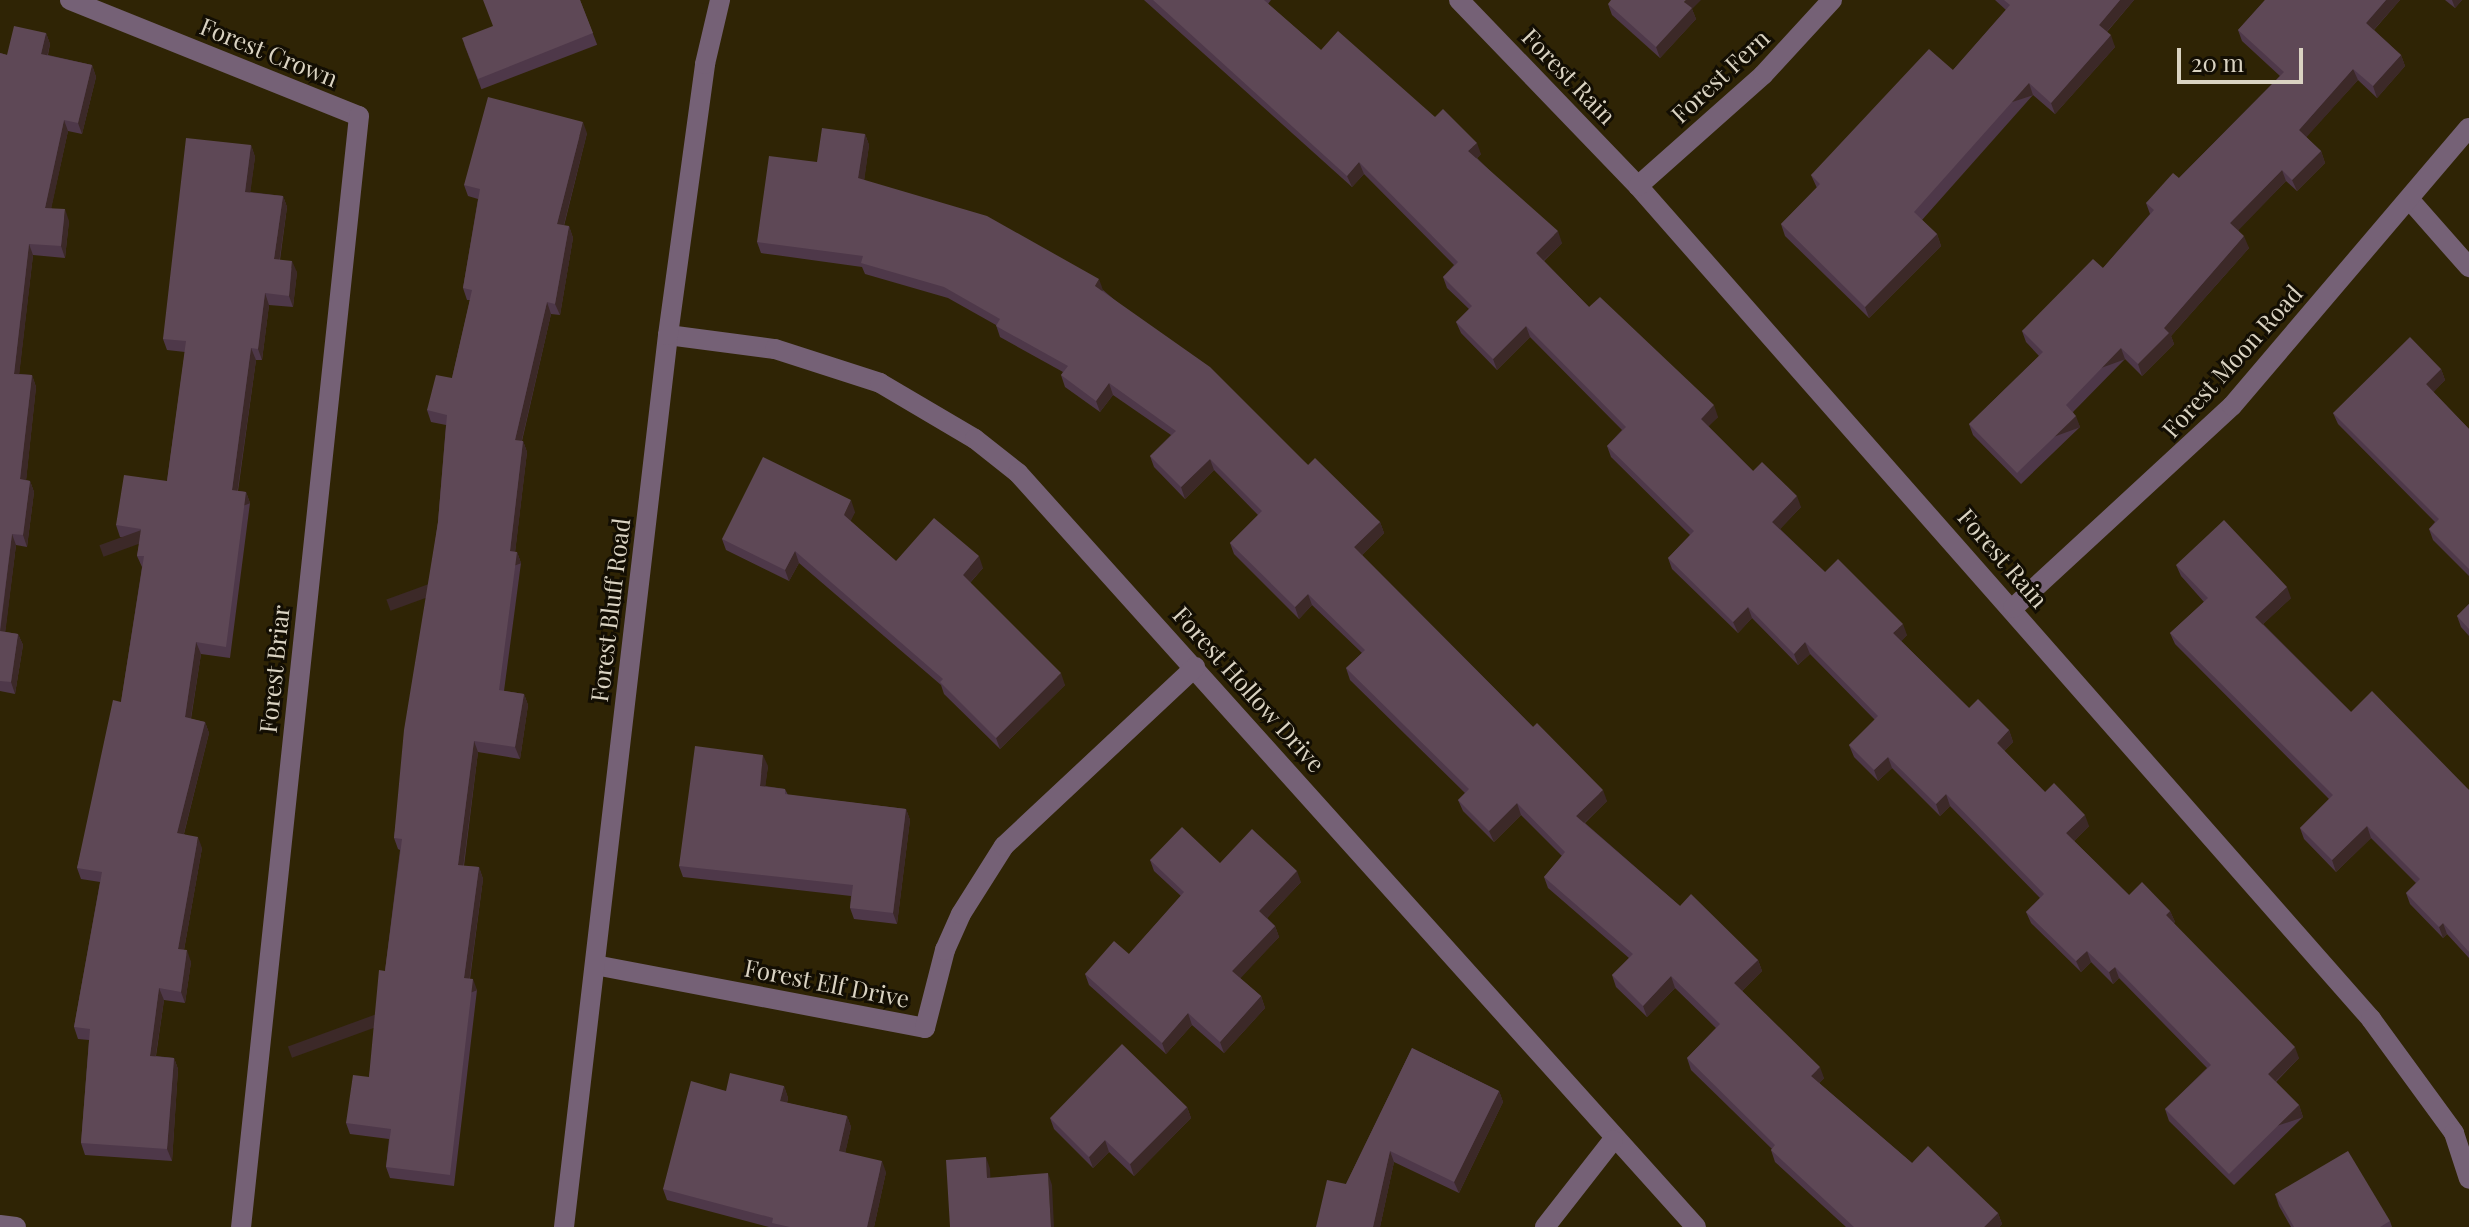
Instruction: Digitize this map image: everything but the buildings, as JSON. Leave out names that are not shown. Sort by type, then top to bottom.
[{"type":"street","name":"Forest Crown","points":[[70,0],[359,116]]},
{"type":"street","name":"Forest Bluff Road","points":[[564,1227],[668,335],[705,64],[720,0]]},
{"type":"street","name":"Forest Rain","points":[[1459,0],[1638,186],[2013,608],[2371,1019],[2454,1133],[2469,1179]]},
{"type":"street","name":"Forest Fern","points":[[1638,186],[1763,75],[1832,0]]},
{"type":"street","name":"Forest Briar","points":[[241,1227],[359,116]]},
{"type":"street","name":"Forest Moon Road","points":[[2013,608],[2223,415],[2469,128]]},
{"type":"street","points":[[2409,199],[2469,267]]},
{"type":"street","name":"Forest Hollow Drive","points":[[668,335],[775,349],[867,378],[929,408],[1018,473],[1195,667],[1613,1140],[1696,1227]]},
{"type":"street","name":"Forest Elf Drive","points":[[595,965],[925,1028],[955,926],[1004,846],[1195,667]]},
{"type":"street","points":[[1545,1227],[1613,1140]]},
{"type":"street","points":[[0,1225],[16,1227]]}]
